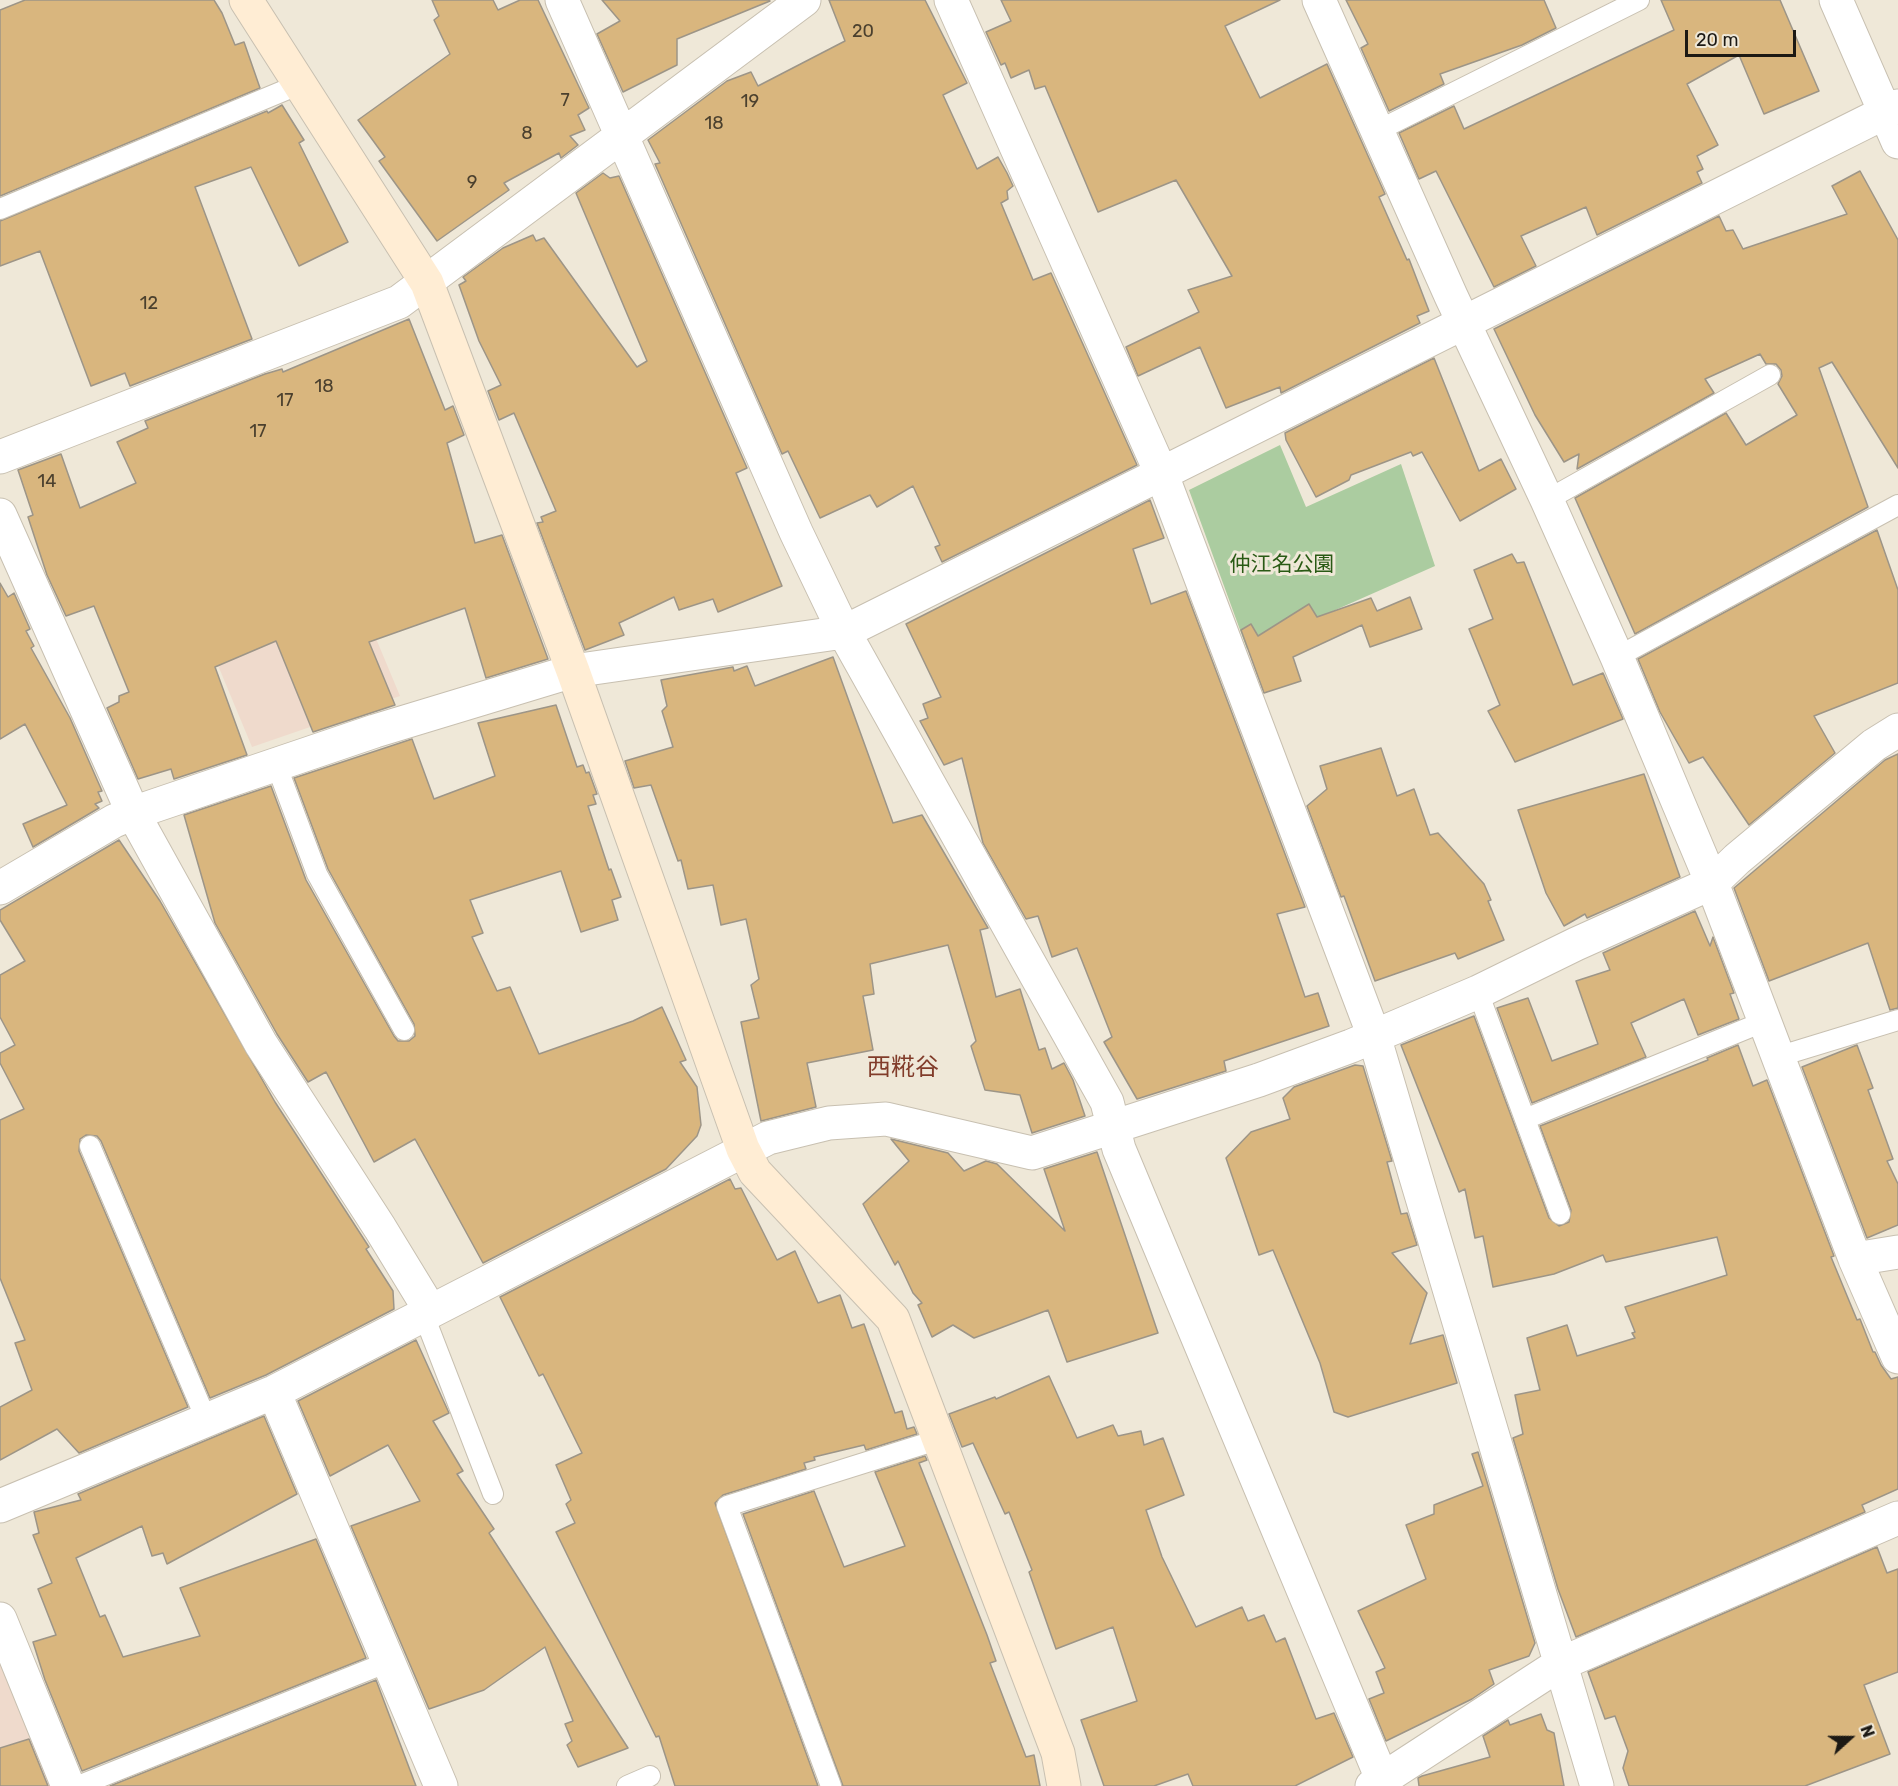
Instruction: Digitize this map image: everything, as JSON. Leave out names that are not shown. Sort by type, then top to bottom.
[{"type":"street","points":[[246,0],[427,283],[573,671],[743,1149],[755,1172],[892,1319],[1058,1753],[1064,1786]]},
{"type":"street","points":[[562,0],[796,532],[844,632],[1107,1102],[1119,1149],[1380,1784],[1560,1664],[1898,1518]]},
{"type":"street","points":[[0,457],[399,302],[804,0]]},
{"type":"street","points":[[951,0],[1162,475],[1374,1036],[1597,1786]]},
{"type":"street","points":[[1319,0],[1463,322],[1547,500],[1617,657],[1712,883],[1855,1259],[1898,1357]]},
{"type":"street","points":[[1836,0],[1891,110],[1898,142]]},
{"type":"street","points":[[0,888],[114,821],[133,813],[375,731],[573,671],[844,632],[1891,110]]},
{"type":"street","points":[[0,515],[133,813],[261,1044],[380,1228],[426,1312]]},
{"type":"street","points":[[0,1506],[274,1392],[768,1138],[829,1123],[886,1119],[1032,1153],[1259,1080],[1374,1036],[1478,992],[1576,944],[1712,883],[1865,753],[1898,730]]},
{"type":"street","points":[[1855,1259],[1898,1252]]},
{"type":"street","points":[[274,1392],[441,1786]]},
{"type":"street","points":[[0,1619],[68,1786]]},
{"type":"lane","points":[[1377,131],[1639,0]]},
{"type":"lane","points":[[0,209],[300,84]]},
{"type":"lane","points":[[1547,500],[1770,375]]},
{"type":"lane","points":[[1617,657],[1898,505]]},
{"type":"lane","points":[[276,764],[317,874],[404,1030]]},
{"type":"lane","points":[[1478,992],[1560,1214]]},
{"type":"lane","points":[[1777,1057],[1898,1020]]},
{"type":"lane","points":[[1525,1119],[1763,1022]]},
{"type":"lane","points":[[90,1146],[206,1419]]},
{"type":"lane","points":[[426,1312],[493,1494]]},
{"type":"lane","points":[[831,1786],[727,1506],[937,1440]]},
{"type":"lane","points":[[78,1786],[388,1662]]},
{"type":"lane","points":[[627,1786],[650,1776]]},
{"type":"shaded area","points":[[347,569],[400,696],[252,747],[182,579]]},
{"type":"shaded area","points":[[0,1661],[51,1786],[0,1786]]},
{"type":"green space","name":"仲江名公園","points":[[1280,445],[1306,507],[1401,464],[1435,566],[1247,649],[1189,490]]},
{"type":"building","points":[[25,0],[214,0],[235,45],[244,42],[260,88],[0,196],[0,10]]},
{"type":"building","points":[[432,0],[493,0],[498,10],[520,0],[538,0],[589,108],[578,115],[585,130],[570,136],[578,145],[561,158],[559,153],[504,183],[509,190],[437,241],[379,161],[385,157],[358,120],[450,54],[434,20],[439,16]]},
{"type":"building","points":[[602,0],[770,1],[677,39],[677,65],[623,92],[597,34],[620,21]]},
{"type":"building","points":[[829,0],[925,0],[967,83],[943,95],[977,169],[998,157],[1007,173],[1013,186],[1007,191],[1008,199],[1001,203],[1033,280],[1051,273],[1137,465],[942,562],[935,547],[940,545],[913,486],[877,507],[870,495],[820,518],[788,451],[782,454],[655,164],[660,163],[648,140],[727,81],[751,72],[758,86],[845,41]]},
{"type":"building","points":[[1001,0],[1280,0],[1225,26],[1260,98],[1327,64],[1385,194],[1379,197],[1407,260],[1409,259],[1429,311],[1417,316],[1420,323],[1281,393],[1280,387],[1226,408],[1200,347],[1138,376],[1126,347],[1199,312],[1188,290],[1232,276],[1176,180],[1098,212],[1045,86],[1035,89],[1029,70],[1011,78],[1005,63],[1001,65],[986,32],[1011,21]]},
{"type":"building","points":[[1346,0],[1544,0],[1556,28],[1522,45],[1440,74],[1444,84],[1389,111],[1361,48],[1368,44]]},
{"type":"building","points":[[1661,0],[1780,0],[1819,91],[1764,114],[1739,55],[1687,84],[1718,145],[1697,156],[1703,169],[1697,172],[1702,183],[1597,235],[1586,207],[1521,236],[1536,266],[1494,287],[1436,171],[1419,179],[1399,133],[1454,106],[1464,129],[1674,30]]},
{"type":"building","points":[[282,105],[304,140],[299,143],[348,242],[299,266],[251,167],[195,187],[252,339],[130,386],[125,373],[91,386],[40,251],[0,266],[0,221],[267,111],[268,113]]},
{"type":"building","points":[[1860,171],[1898,240],[1898,468],[1832,362],[1819,368],[1868,507],[1635,634],[1575,498],[1726,413],[1746,445],[1797,415],[1778,384],[1782,376],[1781,370],[1776,364],[1766,364],[1760,354],[1705,379],[1714,393],[1577,469],[1579,454],[1564,462],[1535,415],[1494,329],[1719,216],[1726,231],[1733,230],[1743,249],[1847,214],[1832,186]]},
{"type":"building","points":[[603,173],[610,178],[619,176],[747,468],[736,473],[782,586],[718,612],[713,599],[679,610],[674,597],[619,623],[624,635],[585,650],[537,523],[543,522],[541,517],[556,511],[514,413],[499,420],[488,391],[501,385],[479,341],[459,285],[466,281],[463,277],[503,248],[533,235],[536,241],[544,238],[637,367],[647,361],[576,193]]},
{"type":"building","points":[[409,319],[445,410],[453,406],[464,435],[447,443],[475,543],[502,535],[548,659],[486,678],[465,608],[369,642],[395,705],[313,732],[276,641],[215,667],[247,755],[174,779],[171,769],[138,779],[107,708],[119,702],[119,696],[129,692],[94,606],[66,616],[47,575],[28,517],[33,515],[18,470],[61,454],[80,508],[136,483],[117,442],[148,428],[145,421],[265,374],[282,369],[283,372]]},
{"type":"building","points":[[1434,358],[1479,471],[1501,459],[1516,489],[1460,521],[1422,452],[1413,456],[1411,452],[1351,475],[1349,480],[1316,497],[1286,440],[1285,433]]},
{"type":"building","points":[[1150,500],[1164,538],[1133,549],[1151,604],[1186,591],[1305,907],[1277,914],[1305,997],[1318,993],[1329,1026],[1224,1061],[1226,1071],[1137,1099],[1104,1042],[1112,1037],[1077,948],[1052,957],[1038,916],[1026,919],[983,843],[962,758],[944,765],[920,721],[928,718],[923,704],[941,697],[906,624]]},
{"type":"building","points":[[1877,530],[1898,590],[1898,683],[1814,716],[1835,753],[1749,825],[1703,757],[1689,763],[1660,712],[1638,659]]},
{"type":"building","points":[[1512,554],[1517,563],[1524,562],[1573,685],[1603,673],[1623,719],[1515,762],[1488,711],[1500,705],[1469,629],[1493,619],[1474,570]]},
{"type":"building","points":[[0,583],[8,597],[14,593],[30,629],[26,631],[34,646],[31,648],[70,718],[102,791],[98,792],[102,801],[95,804],[99,808],[33,847],[23,824],[67,805],[25,724],[0,739]]},
{"type":"building","points":[[1410,597],[1422,629],[1370,647],[1362,625],[1293,657],[1301,681],[1264,693],[1241,630],[1251,624],[1258,636],[1309,604],[1317,617],[1371,598],[1377,611]]},
{"type":"building","points":[[833,657],[893,823],[922,815],[988,928],[980,930],[996,997],[1020,989],[1039,1050],[1045,1048],[1052,1069],[1064,1063],[1073,1080],[1085,1116],[1032,1133],[1020,1095],[985,1090],[971,1046],[976,1041],[948,945],[870,964],[874,994],[863,996],[873,1050],[807,1063],[816,1107],[761,1121],[741,1022],[759,1018],[751,985],[759,979],[746,919],[721,925],[713,885],[688,889],[681,860],[678,861],[651,785],[634,788],[625,761],[673,747],[662,711],[667,706],[661,680],[733,667],[734,671],[747,666],[755,686]]},
{"type":"building","points":[[556,705],[577,767],[583,765],[586,773],[589,772],[597,794],[593,795],[596,804],[588,806],[609,870],[611,869],[621,897],[612,900],[618,920],[581,932],[561,871],[470,900],[483,933],[472,937],[497,991],[510,987],[539,1054],[633,1021],[662,1007],[686,1060],[680,1062],[697,1087],[701,1125],[697,1136],[666,1169],[483,1263],[415,1139],[374,1162],[326,1072],[308,1082],[277,1034],[215,923],[184,815],[271,786],[306,880],[394,1036],[398,1041],[409,1041],[415,1036],[414,1024],[328,869],[294,778],[412,739],[434,799],[495,776],[478,723]]},
{"type":"building","points":[[1381,748],[1397,796],[1414,789],[1430,835],[1438,833],[1484,884],[1491,900],[1488,901],[1504,940],[1458,959],[1455,953],[1375,981],[1344,896],[1341,897],[1307,806],[1327,789],[1320,766]]},
{"type":"building","points":[[1898,754],[1898,1008],[1890,1010],[1868,943],[1769,981],[1734,888],[1885,760]]},
{"type":"building","points":[[1644,774],[1680,877],[1587,918],[1585,914],[1564,926],[1546,893],[1518,810]]},
{"type":"building","points":[[119,840],[160,901],[275,1102],[369,1247],[366,1249],[393,1291],[394,1309],[266,1375],[210,1398],[101,1141],[97,1136],[86,1135],[80,1139],[79,1151],[188,1407],[79,1453],[57,1429],[0,1460],[0,1407],[32,1390],[15,1343],[25,1340],[0,1278],[0,1120],[24,1109],[0,1063],[0,1053],[15,1045],[0,1017],[0,975],[25,961],[0,920],[0,910]]},
{"type":"building","points":[[1695,911],[1710,946],[1713,937],[1734,993],[1730,994],[1739,1019],[1698,1035],[1684,999],[1631,1023],[1646,1057],[1532,1103],[1497,1008],[1528,998],[1552,1061],[1598,1044],[1576,981],[1610,970],[1603,953]]},
{"type":"building","points":[[1474,1016],[1549,1218],[1559,1226],[1569,1222],[1571,1210],[1540,1126],[1708,1060],[1707,1058],[1738,1045],[1753,1086],[1767,1080],[1834,1256],[1831,1257],[1857,1320],[1860,1319],[1873,1352],[1891,1379],[1898,1377],[1898,1489],[1862,1505],[1865,1512],[1576,1637],[1558,1589],[1513,1438],[1523,1434],[1515,1395],[1540,1390],[1527,1338],[1567,1325],[1577,1356],[1635,1338],[1632,1333],[1635,1332],[1625,1307],[1727,1275],[1717,1237],[1606,1262],[1603,1255],[1554,1274],[1493,1287],[1483,1236],[1475,1238],[1465,1189],[1459,1192],[1401,1045]]},
{"type":"building","points":[[1857,1045],[1873,1088],[1868,1090],[1893,1159],[1887,1161],[1898,1184],[1898,1225],[1867,1238],[1802,1067]]},
{"type":"building","points":[[1355,1065],[1363,1066],[1392,1161],[1387,1162],[1401,1214],[1407,1213],[1417,1245],[1392,1253],[1427,1293],[1410,1344],[1443,1335],[1457,1383],[1348,1417],[1334,1412],[1320,1363],[1273,1250],[1259,1255],[1226,1158],[1251,1132],[1290,1119],[1283,1098],[1294,1087]]},
{"type":"building","points":[[891,1139],[948,1153],[964,1171],[986,1161],[997,1164],[1065,1231],[1044,1169],[1097,1152],[1158,1333],[1067,1362],[1048,1310],[974,1338],[953,1325],[932,1337],[918,1305],[922,1303],[913,1293],[898,1261],[895,1265],[863,1204],[909,1161]]},
{"type":"building","points":[[730,1179],[735,1189],[741,1188],[777,1260],[795,1251],[818,1303],[840,1295],[852,1328],[864,1324],[895,1413],[902,1411],[907,1429],[914,1427],[917,1434],[866,1450],[864,1445],[814,1457],[815,1460],[804,1463],[806,1469],[723,1495],[715,1503],[818,1786],[675,1786],[659,1736],[656,1737],[556,1532],[575,1523],[566,1504],[571,1500],[556,1465],[582,1453],[543,1374],[539,1376],[500,1297]]},
{"type":"building","points":[[416,1340],[449,1413],[433,1421],[463,1471],[457,1474],[494,1529],[489,1533],[628,1748],[578,1767],[567,1745],[572,1741],[565,1724],[573,1721],[545,1647],[484,1690],[429,1709],[351,1526],[420,1501],[388,1445],[330,1476],[298,1401]]},
{"type":"building","points":[[1049,1376],[1077,1438],[1113,1425],[1118,1436],[1141,1431],[1144,1445],[1163,1438],[1184,1495],[1146,1510],[1162,1557],[1196,1627],[1242,1607],[1248,1621],[1264,1615],[1276,1642],[1285,1638],[1316,1719],[1334,1713],[1353,1757],[1295,1786],[1193,1786],[1188,1774],[1154,1786],[1104,1786],[1081,1720],[1137,1701],[1113,1627],[1056,1649],[1029,1572],[1032,1570],[1009,1512],[1005,1514],[973,1443],[962,1447],[949,1414],[995,1397],[996,1399]]},
{"type":"building","points":[[264,1416],[297,1494],[167,1564],[163,1553],[152,1556],[142,1526],[76,1558],[100,1617],[105,1615],[123,1657],[200,1636],[180,1588],[316,1539],[366,1658],[82,1771],[45,1680],[33,1642],[56,1635],[38,1589],[52,1583],[33,1535],[39,1533],[34,1512],[81,1500],[78,1494]]},
{"type":"building","points":[[1478,1452],[1535,1643],[1529,1656],[1489,1670],[1494,1684],[1472,1699],[1386,1741],[1369,1699],[1384,1693],[1376,1672],[1385,1668],[1358,1611],[1426,1579],[1406,1525],[1434,1514],[1434,1505],[1483,1486],[1472,1454]]},
{"type":"building","points":[[925,1456],[927,1460],[919,1463],[987,1635],[996,1661],[990,1663],[1026,1757],[1034,1755],[1040,1786],[843,1786],[743,1514],[814,1491],[844,1567],[905,1546],[875,1472]]},
{"type":"building","points":[[1877,1547],[1887,1573],[1898,1569],[1898,1672],[1864,1685],[1890,1754],[1805,1786],[1629,1786],[1623,1768],[1628,1751],[1615,1716],[1605,1719],[1588,1672]]},
{"type":"building","points":[[376,1680],[416,1786],[110,1786]]},
{"type":"building","points":[[1541,1714],[1547,1730],[1554,1733],[1564,1786],[1419,1786],[1418,1778],[1422,1776],[1490,1757],[1483,1736],[1508,1720],[1510,1725]]},
{"type":"building","points":[[29,1739],[48,1786],[0,1786],[0,1748]]},
{"type":"district","name":"西糀谷","points":[[903,1068]]}]
